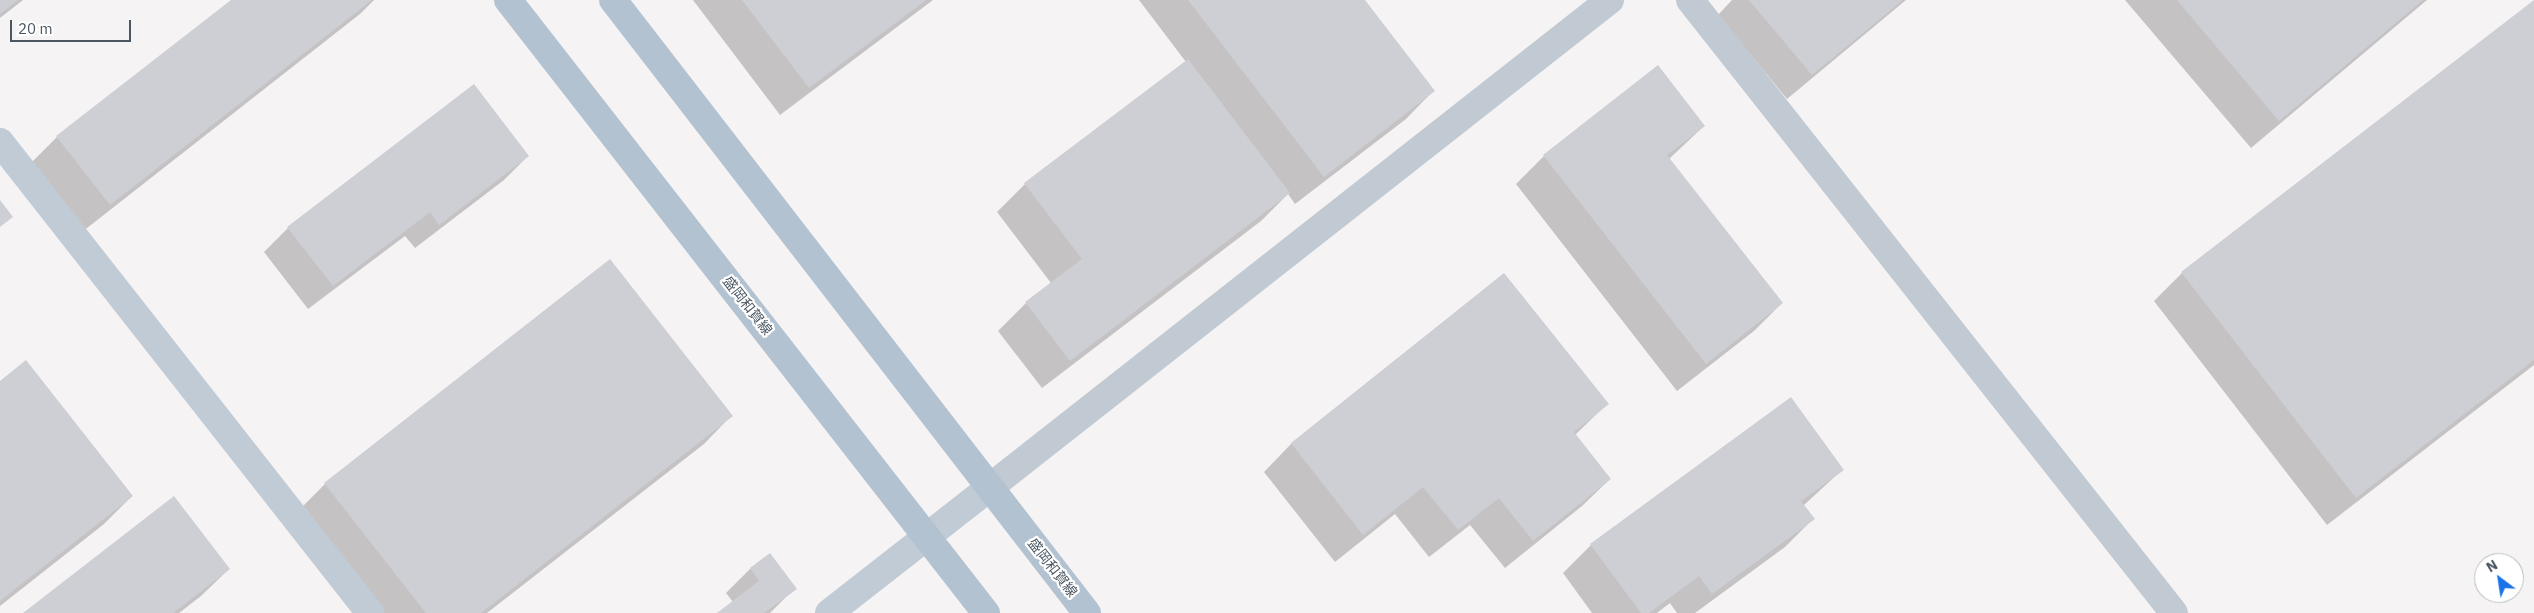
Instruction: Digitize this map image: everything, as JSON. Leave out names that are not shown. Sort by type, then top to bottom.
[{"type":"main road","name":"盛岡和賀線","points":[[508,0],[986,613]]},
{"type":"main road","name":"盛岡和賀線","points":[[613,0],[989,488],[1088,613]]},
{"type":"street","points":[[829,613],[1610,0]]},
{"type":"street","points":[[1690,0],[2174,613]]},
{"type":"street","points":[[0,142],[370,613]]},
{"type":"building","points":[[0,0],[18,0],[0,14]]},
{"type":"building","points":[[231,0],[372,0],[110,205],[56,136]]},
{"type":"building","points":[[742,0],[926,0],[809,88]]},
{"type":"building","points":[[1188,0],[1365,0],[1435,91],[1324,177]]},
{"type":"building","points":[[1749,0],[1903,0],[1812,75]]},
{"type":"building","points":[[2177,0],[2423,0],[2279,121]]},
{"type":"building","points":[[2534,0],[2534,360],[2356,498],[2181,272]]},
{"type":"building","points":[[1188,59],[1290,193],[1070,361],[1025,302],[1082,259],[1024,183]]},
{"type":"building","points":[[1658,65],[1705,126],[1667,155],[1783,303],[1706,364],[1543,155]]},
{"type":"building","points":[[474,84],[529,156],[439,225],[430,212],[333,286],[287,227]]},
{"type":"building","points":[[0,200],[13,217],[0,227]]},
{"type":"building","points":[[610,259],[733,416],[481,613],[426,613],[324,483]]},
{"type":"building","points":[[1504,273],[1609,404],[1574,432],[1611,479],[1533,541],[1499,498],[1458,530],[1423,487],[1363,535],[1291,443]]},
{"type":"building","points":[[26,360],[133,496],[0,601],[0,381]]},
{"type":"building","points":[[1791,397],[1844,470],[1801,501],[1815,519],[1712,594],[1699,576],[1649,613],[1641,613],[1590,544]]},
{"type":"building","points":[[174,496],[230,569],[173,613],[23,613]]},
{"type":"building","points":[[770,553],[797,589],[764,613],[717,613],[759,581],[750,568]]}]
